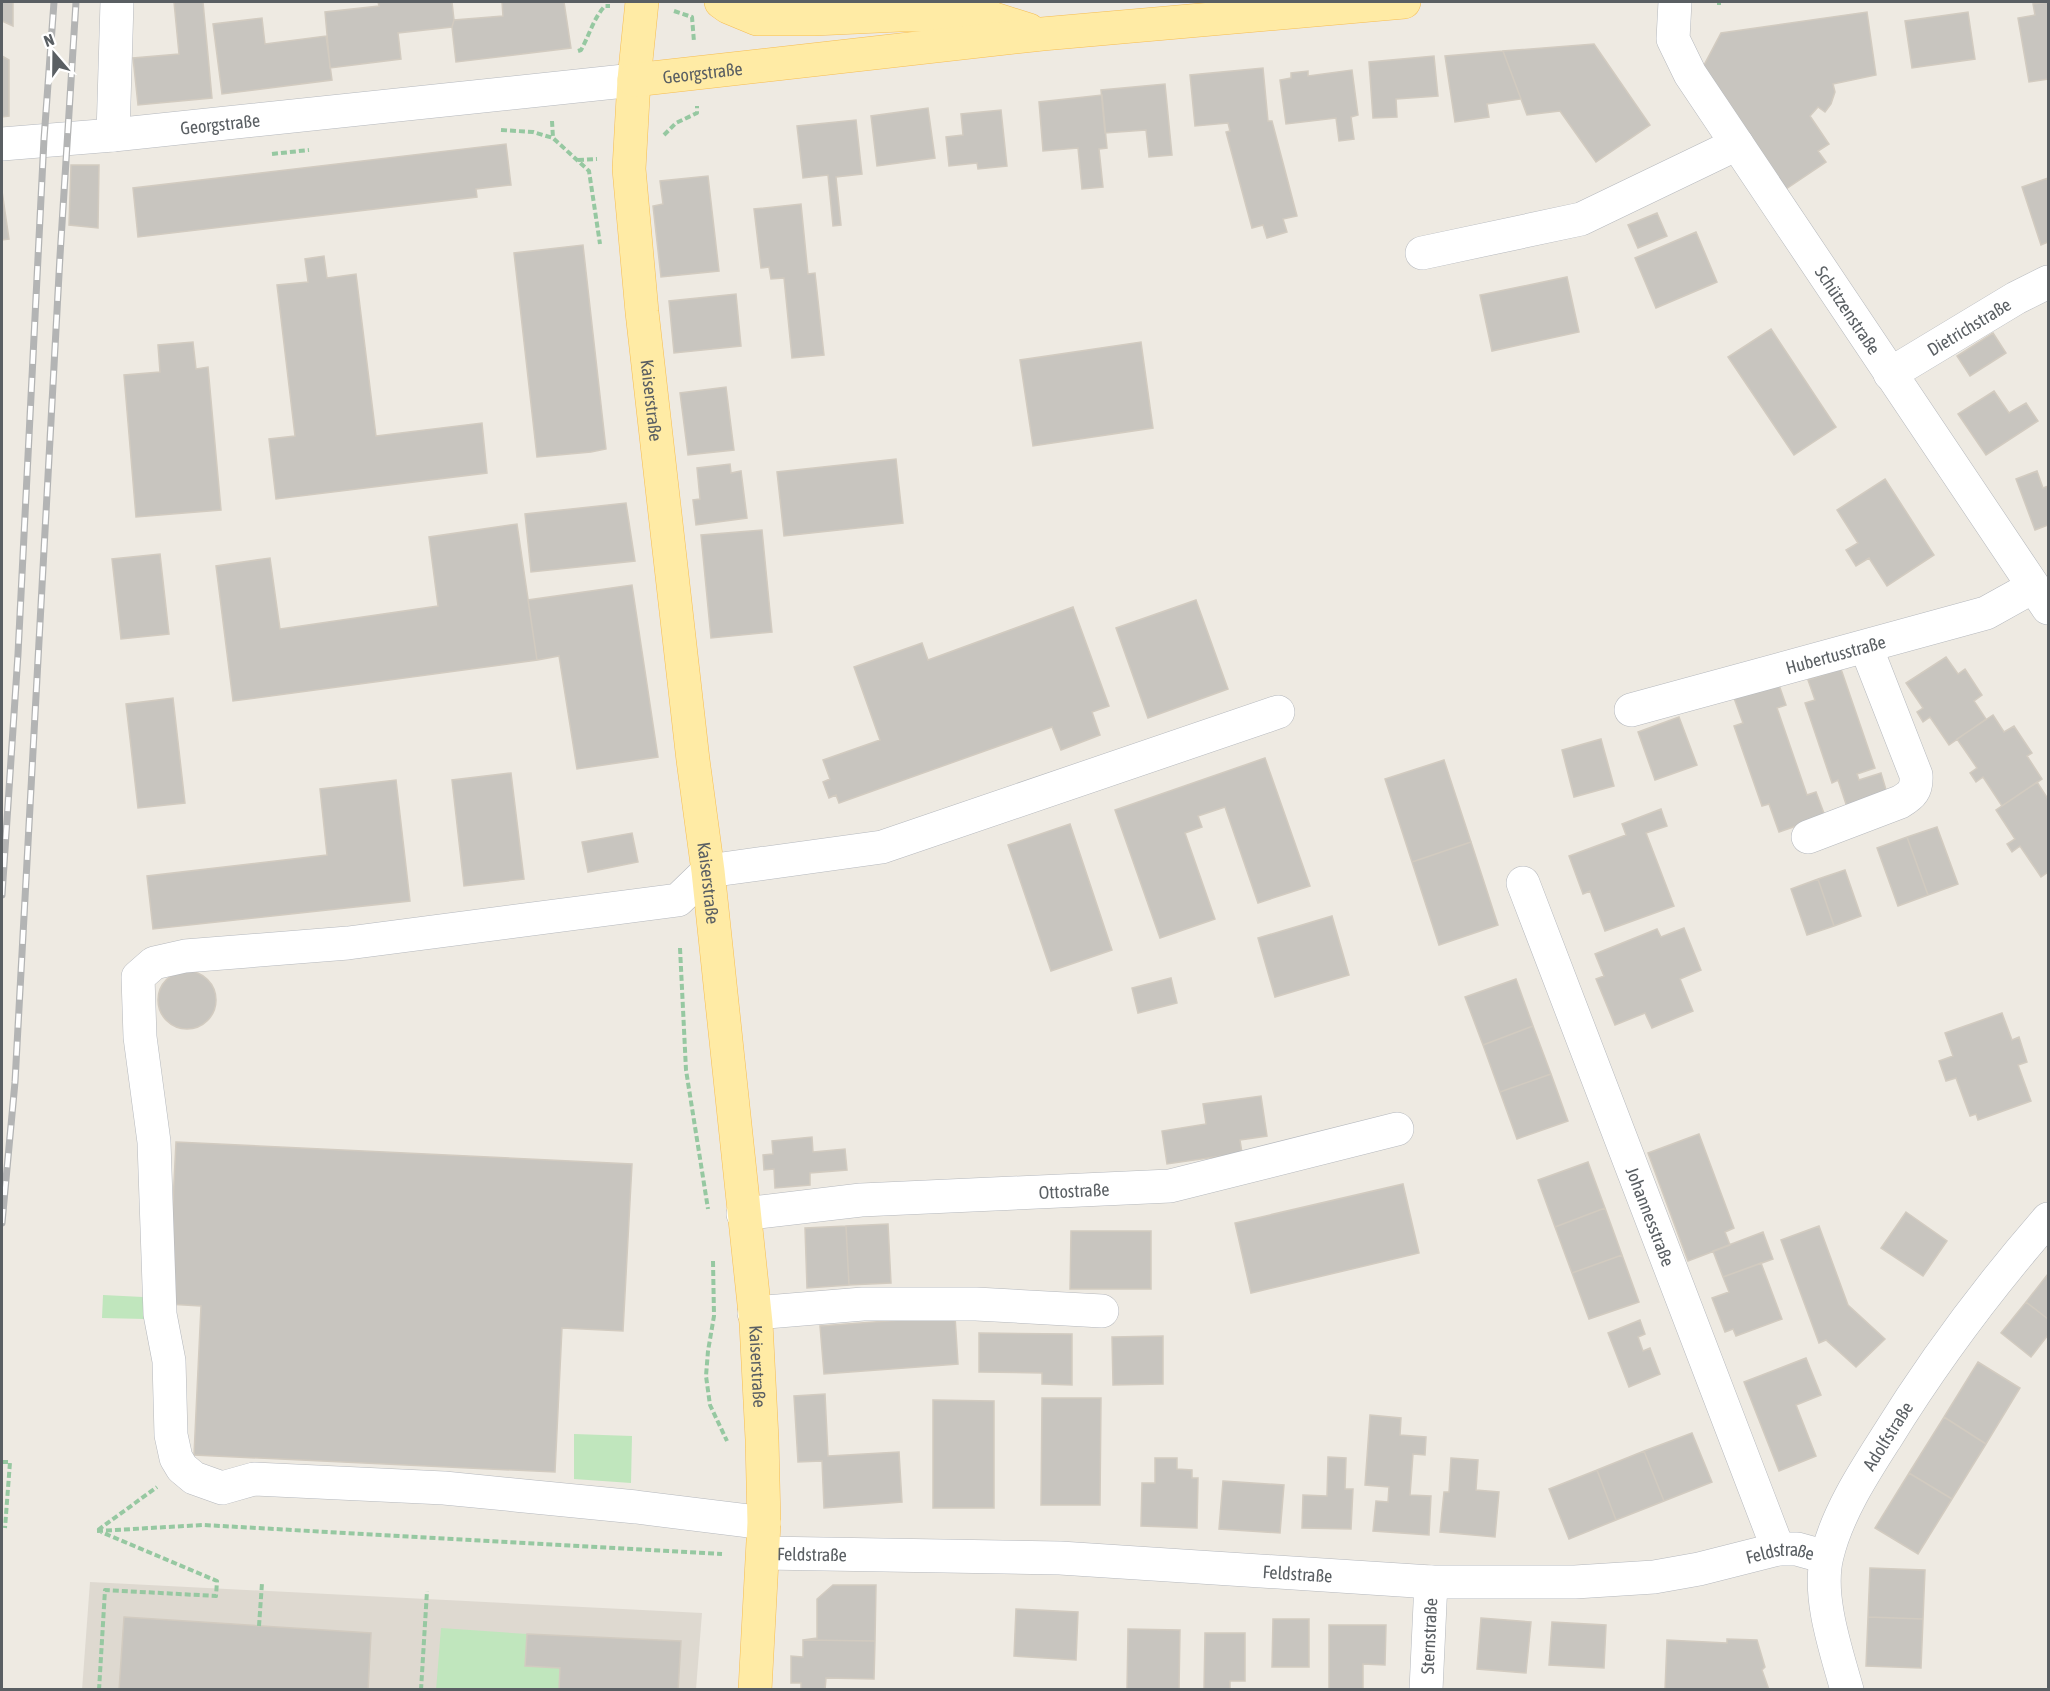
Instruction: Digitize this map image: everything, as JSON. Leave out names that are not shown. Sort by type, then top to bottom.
[{"type":"main road","name":"Kaiserstraße","points":[[642,2],[634,80],[629,169],[663,501],[708,871],[754,1313],[762,1439],[764,1538],[755,1689]]},
{"type":"main road","points":[[721,2],[757,19],[982,15],[1042,34]]},
{"type":"main road","name":"Georgstraße","points":[[634,80],[1042,34],[1404,2]]},
{"type":"street","points":[[113,135],[117,2]]},
{"type":"street","name":"Schützenstraße","points":[[1675,2],[1673,39],[1690,74],[2041,598]]},
{"type":"street","name":"Georgstraße","points":[[2,144],[113,135],[634,80]]},
{"type":"street","points":[[1422,253],[1581,219],[1737,144]]},
{"type":"street","name":"Dietrichstraße","points":[[1890,374],[2016,298],[2049,282]]},
{"type":"street","name":"Hubertusstraße","points":[[1631,710],[2041,598]]},
{"type":"street","points":[[1808,837],[1900,802],[1911,795],[1917,786],[1916,775],[1866,646]]},
{"type":"street","points":[[182,1468],[176,1458],[171,1435],[169,1361],[160,1314],[154,1142],[140,1037],[138,976],[154,963],[185,956],[348,943],[678,900],[708,871],[882,847],[1278,712]]},
{"type":"street","name":"Johannesstraße","points":[[1523,883],[1778,1549]]},
{"type":"street","name":"Ottostraße","points":[[743,1214],[861,1200],[1170,1186],[1397,1129]]},
{"type":"street","name":"Adolfstraße","points":[[1846,1689],[1833,1639],[1824,1587],[1826,1557],[1839,1521],[1863,1476],[1922,1380],[2001,1273],[2049,1219]]},
{"type":"street","points":[[754,1313],[863,1304],[976,1304],[1102,1311]]},
{"type":"street","name":"Feldstraße","points":[[182,1468],[194,1478],[222,1488],[254,1479],[444,1488],[728,1517],[764,1538],[1431,1581],[1575,1581],[1654,1577],[1699,1569],[1778,1549],[1797,1549],[1826,1557]]},
{"type":"street","name":"Sternstraße","points":[[1426,1689],[1431,1581]]},
{"type":"path","points":[[553,138],[590,171],[601,250]]},
{"type":"path","points":[[678,900],[686,1070],[709,1213]]},
{"type":"path","points":[[713,1257],[714,1316],[706,1376],[710,1405],[726,1437],[728,1449]]},
{"type":"path","points":[[2,1462],[10,1462],[5,1528]]},
{"type":"path","points":[[97,1531],[182,1468]]},
{"type":"path","points":[[97,1531],[203,1526],[717,1554],[726,1553],[728,1517]]},
{"type":"path","points":[[97,1531],[217,1581],[216,1596],[105,1590],[99,1689]]},
{"type":"path","points":[[259,1626],[262,1583]]},
{"type":"path","points":[[421,1689],[427,1591]]},
{"type":"shaded area","points":[[90,1582],[702,1613],[696,1689],[82,1690]]},
{"type":"green space","points":[[103,1295],[143,1297],[145,1319],[102,1318]]},
{"type":"green space","points":[[574,1434],[632,1436],[631,1483],[574,1479]]},
{"type":"green space","points":[[441,1628],[527,1634],[525,1666],[560,1668],[559,1689],[436,1690]]},
{"type":"building","points":[[2,2],[13,2],[13,26],[2,21]]},
{"type":"building","points":[[174,2],[203,2],[212,98],[138,105],[133,58],[179,54]]},
{"type":"building","points":[[378,2],[452,2],[454,20],[452,27],[398,33],[401,59],[330,68],[325,12],[379,6]]},
{"type":"building","points":[[502,2],[564,2],[571,48],[456,62],[452,27],[454,20],[503,16]]},
{"type":"building","points":[[2048,2],[2048,79],[2029,82],[2018,18],[2035,15],[2033,4]]},
{"type":"building","points":[[1867,12],[1876,75],[1833,84],[1835,92],[1831,104],[1825,112],[1818,107],[1810,116],[1829,144],[1818,151],[1826,162],[1786,189],[1703,67],[1721,33]]},
{"type":"building","points":[[1968,12],[1975,59],[1912,68],[1905,21]]},
{"type":"building","points":[[262,18],[265,44],[326,36],[332,80],[222,94],[213,24]]},
{"type":"building","points":[[1594,44],[1650,125],[1596,162],[1560,111],[1527,115],[1503,51]]},
{"type":"building","points":[[1503,51],[1521,99],[1487,104],[1489,117],[1455,122],[1445,56]]},
{"type":"building","points":[[2,56],[9,60],[9,116],[2,117]]},
{"type":"building","points":[[1434,56],[1438,96],[1396,99],[1397,117],[1373,118],[1369,62]]},
{"type":"building","points":[[1263,68],[1268,121],[1272,121],[1297,216],[1283,219],[1287,232],[1267,238],[1263,225],[1252,228],[1226,132],[1230,131],[1228,123],[1195,126],[1190,75]]},
{"type":"building","points":[[1352,70],[1358,115],[1351,117],[1354,139],[1339,141],[1336,118],[1286,124],[1280,80],[1291,78],[1291,73],[1308,71],[1308,76]]},
{"type":"building","points":[[1165,84],[1172,155],[1149,157],[1146,130],[1105,133],[1101,90]]},
{"type":"building","points":[[1102,95],[1107,148],[1099,149],[1103,187],[1082,189],[1078,148],[1043,151],[1039,102]]},
{"type":"building","points":[[928,108],[935,158],[877,166],[871,116]]},
{"type":"building","points":[[1001,110],[1007,166],[978,169],[977,163],[949,166],[946,137],[963,135],[961,114]]},
{"type":"building","points":[[856,120],[862,174],[836,177],[841,225],[833,226],[828,175],[803,178],[797,126]]},
{"type":"building","points":[[506,144],[511,185],[476,189],[477,197],[138,237],[133,188]]},
{"type":"building","points":[[71,165],[99,165],[98,228],[69,225]]},
{"type":"building","points":[[708,176],[719,271],[661,277],[653,206],[663,204],[660,181]]},
{"type":"building","points":[[2048,178],[2048,242],[2041,245],[2022,187]]},
{"type":"building","points":[[2,191],[9,239],[2,240]]},
{"type":"building","points":[[801,204],[808,274],[815,273],[824,355],[792,358],[784,278],[771,279],[769,267],[761,268],[754,209]]},
{"type":"building","points":[[1657,213],[1667,236],[1638,248],[1628,225]]},
{"type":"building","points":[[1696,232],[1717,282],[1656,308],[1635,258]]},
{"type":"building","points":[[583,245],[606,449],[537,457],[514,253]]},
{"type":"building","points":[[324,256],[327,278],[356,274],[376,436],[482,423],[487,473],[276,499],[269,439],[295,436],[277,285],[308,282],[305,259]]},
{"type":"building","points":[[1567,277],[1579,332],[1492,351],[1480,295]]},
{"type":"building","points":[[736,294],[741,346],[674,353],[669,301]]},
{"type":"building","points":[[1771,329],[1836,427],[1794,455],[1728,357]]},
{"type":"building","points":[[1993,333],[2006,353],[1970,376],[1957,356]]},
{"type":"building","points":[[193,342],[196,369],[208,367],[221,510],[136,517],[124,375],[160,372],[158,345]]},
{"type":"building","points":[[1141,342],[1153,428],[1033,446],[1020,360]]},
{"type":"building","points":[[726,387],[734,450],[688,455],[680,393]]},
{"type":"building","points":[[1994,391],[2009,413],[2026,403],[2038,421],[1986,455],[1958,414]]},
{"type":"building","points":[[896,459],[903,523],[784,536],[777,472]]},
{"type":"building","points":[[730,464],[731,473],[741,471],[747,518],[696,525],[693,500],[700,499],[697,468]]},
{"type":"building","points":[[2037,471],[2043,488],[2048,486],[2048,525],[2035,530],[2016,479]]},
{"type":"building","points":[[1885,479],[1934,555],[1887,586],[1869,558],[1856,566],[1846,550],[1858,543],[1837,510]]},
{"type":"building","points":[[626,503],[635,561],[531,572],[525,514]]},
{"type":"building","points":[[517,524],[537,660],[233,701],[216,566],[270,558],[280,629],[438,606],[429,537]]},
{"type":"building","points":[[762,530],[772,632],[711,638],[701,535]]},
{"type":"building","points":[[160,554],[169,634],[121,639],[112,559]]},
{"type":"building","points":[[632,585],[658,757],[577,769],[559,656],[537,660],[528,600]]},
{"type":"building","points":[[1196,600],[1228,689],[1148,718],[1116,628]]},
{"type":"building","points":[[1073,607],[1109,706],[1092,712],[1100,735],[1061,750],[1052,727],[839,803],[836,795],[829,798],[823,782],[830,779],[823,760],[880,740],[854,667],[922,643],[928,660]]},
{"type":"building","points":[[1946,657],[1958,674],[1965,669],[1982,695],[1974,701],[1986,719],[1949,745],[1930,717],[1923,722],[1917,712],[1923,708],[1906,683]]},
{"type":"building","points":[[1841,669],[1875,768],[1857,774],[1859,780],[1881,773],[1887,793],[1847,807],[1838,780],[1832,783],[1805,703],[1815,700],[1808,680]]},
{"type":"building","points":[[1778,682],[1786,705],[1777,708],[1807,795],[1816,792],[1825,816],[1779,832],[1769,804],[1762,806],[1734,726],[1743,723],[1734,698]]},
{"type":"building","points":[[173,698],[185,803],[138,808],[126,704]]},
{"type":"building","points":[[1993,715],[2004,732],[2014,726],[2032,753],[2027,756],[2042,779],[2002,806],[1983,777],[1976,782],[1970,773],[1977,768],[1957,739]]},
{"type":"building","points":[[1679,717],[1697,765],[1655,780],[1638,732]]},
{"type":"building","points":[[1601,739],[1614,786],[1574,797],[1562,750]]},
{"type":"building","points":[[1265,758],[1310,886],[1258,903],[1225,807],[1198,816],[1202,827],[1185,833],[1215,919],[1160,938],[1115,810]]},
{"type":"building","points":[[1444,760],[1471,842],[1412,862],[1385,779]]},
{"type":"building","points":[[511,773],[524,879],[464,886],[452,780]]},
{"type":"building","points":[[396,780],[410,901],[153,929],[147,876],[327,855],[320,789]]},
{"type":"building","points":[[2037,782],[2048,799],[2048,872],[2041,877],[2020,846],[2012,852],[2007,844],[2015,839],[1996,810]]},
{"type":"building","points":[[1661,809],[1667,826],[1646,833],[1674,906],[1605,931],[1590,891],[1583,894],[1569,856],[1626,835],[1622,824]]},
{"type":"building","points":[[1070,824],[1112,950],[1051,971],[1008,845]]},
{"type":"building","points":[[1937,827],[1958,884],[1928,895],[1907,837]]},
{"type":"building","points":[[632,833],[638,862],[588,872],[582,842]]},
{"type":"building","points":[[1907,837],[1928,895],[1898,906],[1877,848]]},
{"type":"building","points":[[1471,842],[1498,925],[1439,945],[1412,862]]},
{"type":"building","points":[[1845,870],[1861,916],[1834,926],[1818,879]]},
{"type":"building","points":[[1818,879],[1834,926],[1807,935],[1791,889]]},
{"type":"building","points":[[1332,916],[1349,975],[1275,997],[1258,938]]},
{"type":"building","points":[[1684,928],[1701,970],[1680,979],[1693,1011],[1652,1028],[1645,1013],[1615,1025],[1596,979],[1604,976],[1595,954],[1657,929],[1661,937]]},
{"type":"building","points":[[187,971],[198,973],[208,979],[214,989],[216,1000],[214,1011],[208,1021],[198,1027],[187,1029],[176,1027],[166,1021],[160,1011],[158,1000],[160,989],[166,979],[176,973]]},
{"type":"building","points":[[1171,978],[1177,1003],[1138,1013],[1132,988]]},
{"type":"building","points":[[1516,979],[1533,1026],[1483,1045],[1465,997]]},
{"type":"building","points":[[2002,1013],[2012,1040],[2019,1037],[2027,1062],[2018,1065],[2031,1101],[1978,1120],[1976,1114],[1970,1116],[1956,1078],[1946,1081],[1939,1061],[1953,1056],[1945,1033]]},
{"type":"building","points":[[1533,1026],[1551,1074],[1500,1092],[1483,1045]]},
{"type":"building","points":[[1551,1074],[1568,1121],[1517,1139],[1500,1092]]},
{"type":"building","points":[[1261,1096],[1267,1136],[1240,1140],[1242,1153],[1167,1164],[1162,1131],[1206,1124],[1203,1104]]},
{"type":"building","points":[[1699,1134],[1734,1228],[1725,1232],[1730,1245],[1688,1261],[1648,1153]]},
{"type":"building","points":[[812,1137],[813,1152],[845,1149],[847,1170],[810,1173],[810,1185],[775,1188],[774,1169],[764,1170],[763,1155],[773,1154],[772,1141]]},
{"type":"building","points":[[176,1142],[632,1164],[623,1331],[562,1328],[555,1472],[194,1455],[201,1306],[168,1304]]},
{"type":"building","points":[[1588,1162],[1605,1208],[1555,1227],[1538,1180]]},
{"type":"building","points":[[1403,1184],[1419,1253],[1251,1293],[1235,1223]]},
{"type":"building","points":[[1605,1208],[1622,1255],[1572,1273],[1555,1227]]},
{"type":"building","points":[[1906,1212],[1947,1241],[1923,1276],[1881,1248]]},
{"type":"building","points":[[888,1224],[891,1283],[849,1285],[846,1226]]},
{"type":"building","points":[[846,1226],[849,1285],[807,1288],[805,1228]]},
{"type":"building","points":[[1819,1226],[1848,1305],[1885,1339],[1856,1367],[1826,1340],[1819,1343],[1781,1240]]},
{"type":"building","points":[[1071,1231],[1151,1231],[1151,1289],[1070,1289]]},
{"type":"building","points":[[1763,1232],[1773,1259],[1723,1277],[1713,1251]]},
{"type":"building","points":[[1622,1255],[1639,1302],[1589,1319],[1572,1273]]},
{"type":"building","points":[[1761,1263],[1782,1319],[1736,1336],[1733,1329],[1725,1332],[1712,1298],[1729,1292],[1723,1277]]},
{"type":"building","points":[[2048,1274],[2048,1319],[2026,1302]]},
{"type":"building","points":[[2026,1302],[2048,1319],[2048,1335],[2031,1357],[2001,1333]]},
{"type":"building","points":[[955,1316],[958,1364],[824,1374],[820,1326]]},
{"type":"building","points":[[1640,1320],[1645,1334],[1638,1337],[1643,1351],[1650,1348],[1660,1374],[1629,1387],[1608,1333]]},
{"type":"building","points":[[979,1333],[1072,1334],[1072,1385],[1042,1384],[1042,1373],[979,1372]]},
{"type":"building","points":[[1163,1336],[1163,1384],[1113,1385],[1112,1337]]},
{"type":"building","points":[[1806,1358],[1821,1395],[1796,1405],[1816,1456],[1779,1471],[1744,1382]]},
{"type":"building","points":[[1978,1362],[2020,1388],[1986,1444],[1944,1417]]},
{"type":"building","points":[[825,1394],[828,1456],[899,1452],[902,1502],[824,1508],[822,1461],[798,1462],[794,1396]]},
{"type":"building","points":[[1042,1398],[1101,1398],[1100,1505],[1041,1505]]},
{"type":"building","points":[[933,1400],[994,1401],[994,1508],[933,1508]]},
{"type":"building","points":[[1370,1415],[1401,1418],[1400,1435],[1426,1437],[1425,1455],[1413,1454],[1410,1495],[1431,1496],[1429,1535],[1373,1531],[1376,1501],[1388,1502],[1389,1487],[1365,1485]]},
{"type":"building","points":[[1944,1417],[1986,1444],[1952,1499],[1909,1473]]},
{"type":"building","points":[[1692,1433],[1712,1482],[1664,1501],[1644,1451]]},
{"type":"building","points":[[1644,1451],[1664,1501],[1616,1520],[1597,1470]]},
{"type":"building","points":[[1328,1457],[1346,1458],[1345,1489],[1353,1489],[1351,1529],[1302,1528],[1303,1495],[1327,1496]]},
{"type":"building","points":[[1155,1458],[1177,1458],[1177,1469],[1192,1470],[1192,1478],[1198,1478],[1197,1528],[1141,1526],[1142,1483],[1155,1483]]},
{"type":"building","points":[[1451,1458],[1478,1460],[1476,1490],[1499,1492],[1495,1537],[1440,1532],[1444,1492],[1449,1492]]},
{"type":"building","points":[[1597,1470],[1616,1520],[1569,1539],[1549,1489]]},
{"type":"building","points":[[1909,1473],[1952,1499],[1918,1554],[1875,1528]]},
{"type":"building","points":[[1223,1481],[1284,1485],[1280,1533],[1219,1529]]},
{"type":"building","points":[[1870,1568],[1925,1570],[1923,1619],[1868,1617]]},
{"type":"building","points":[[833,1585],[876,1585],[875,1641],[803,1640],[817,1638],[817,1599]]},
{"type":"building","points":[[1016,1609],[1078,1612],[1076,1660],[1014,1656]]},
{"type":"building","points":[[124,1617],[371,1633],[368,1690],[119,1690]]},
{"type":"building","points":[[1868,1617],[1923,1619],[1921,1668],[1866,1666]]},
{"type":"building","points":[[1481,1618],[1531,1622],[1526,1673],[1477,1669]]},
{"type":"building","points":[[1273,1619],[1309,1619],[1309,1667],[1272,1667]]},
{"type":"building","points":[[1552,1622],[1606,1625],[1604,1668],[1549,1665]]},
{"type":"building","points":[[1329,1625],[1386,1625],[1385,1665],[1363,1664],[1363,1690],[1329,1690]]},
{"type":"building","points":[[1128,1629],[1180,1630],[1179,1690],[1127,1690]]},
{"type":"building","points":[[1205,1633],[1245,1633],[1245,1681],[1230,1681],[1230,1690],[1204,1690]]},
{"type":"building","points":[[527,1634],[681,1641],[678,1690],[559,1690],[560,1668],[525,1666]]},
{"type":"building","points":[[1727,1639],[1757,1640],[1765,1667],[1762,1670],[1769,1690],[1665,1690],[1667,1640],[1727,1643]]},
{"type":"building","points":[[803,1640],[875,1641],[874,1679],[826,1678],[825,1690],[801,1690],[801,1683],[791,1683],[791,1656],[803,1657]]},
{"type":"railway","points":[[2,895],[18,654],[44,139],[54,2]]},
{"type":"railway","points":[[2,1223],[15,1082],[76,2]]}]
